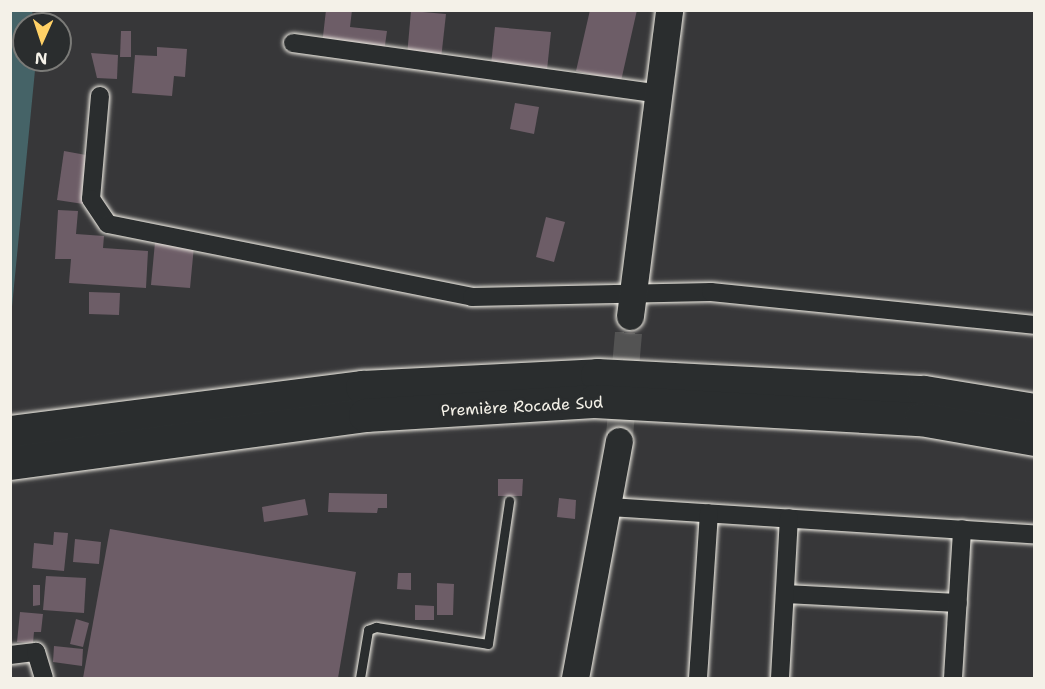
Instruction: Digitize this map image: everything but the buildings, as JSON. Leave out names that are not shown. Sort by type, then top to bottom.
[{"type":"highway","name":"Première Rocade Sud","points":[[10,432],[362,387],[597,375],[924,392],[1035,410]]},
{"type":"highway","name":"Première Rocade Sud","points":[[10,463],[365,415],[594,401],[921,419],[1035,439]]},
{"type":"main road","points":[[629,303],[654,93],[669,10]]},
{"type":"main road","points":[[575,678],[611,507],[619,441]]},
{"type":"street","points":[[293,43],[654,93]]},
{"type":"street","points":[[100,96],[91,199],[108,224],[472,297],[629,303],[882,305],[1035,325]]},
{"type":"street","points":[[611,507],[1035,534]]},
{"type":"street","points":[[698,678],[709,513]]},
{"type":"street","points":[[780,678],[789,518]]},
{"type":"street","points":[[953,678],[962,529]]},
{"type":"street","points":[[785,594],[957,603]]},
{"type":"street","points":[[10,655],[36,652],[44,678]]},
{"type":"lane","points":[[360,678],[368,630],[376,627],[488,644],[509,501]]},
{"type":"water","points":[[11,10],[32,12],[12,12],[12,72],[35,72],[11,317]]},
{"type":"tunnel","points":[[619,441],[630,316]]}]
